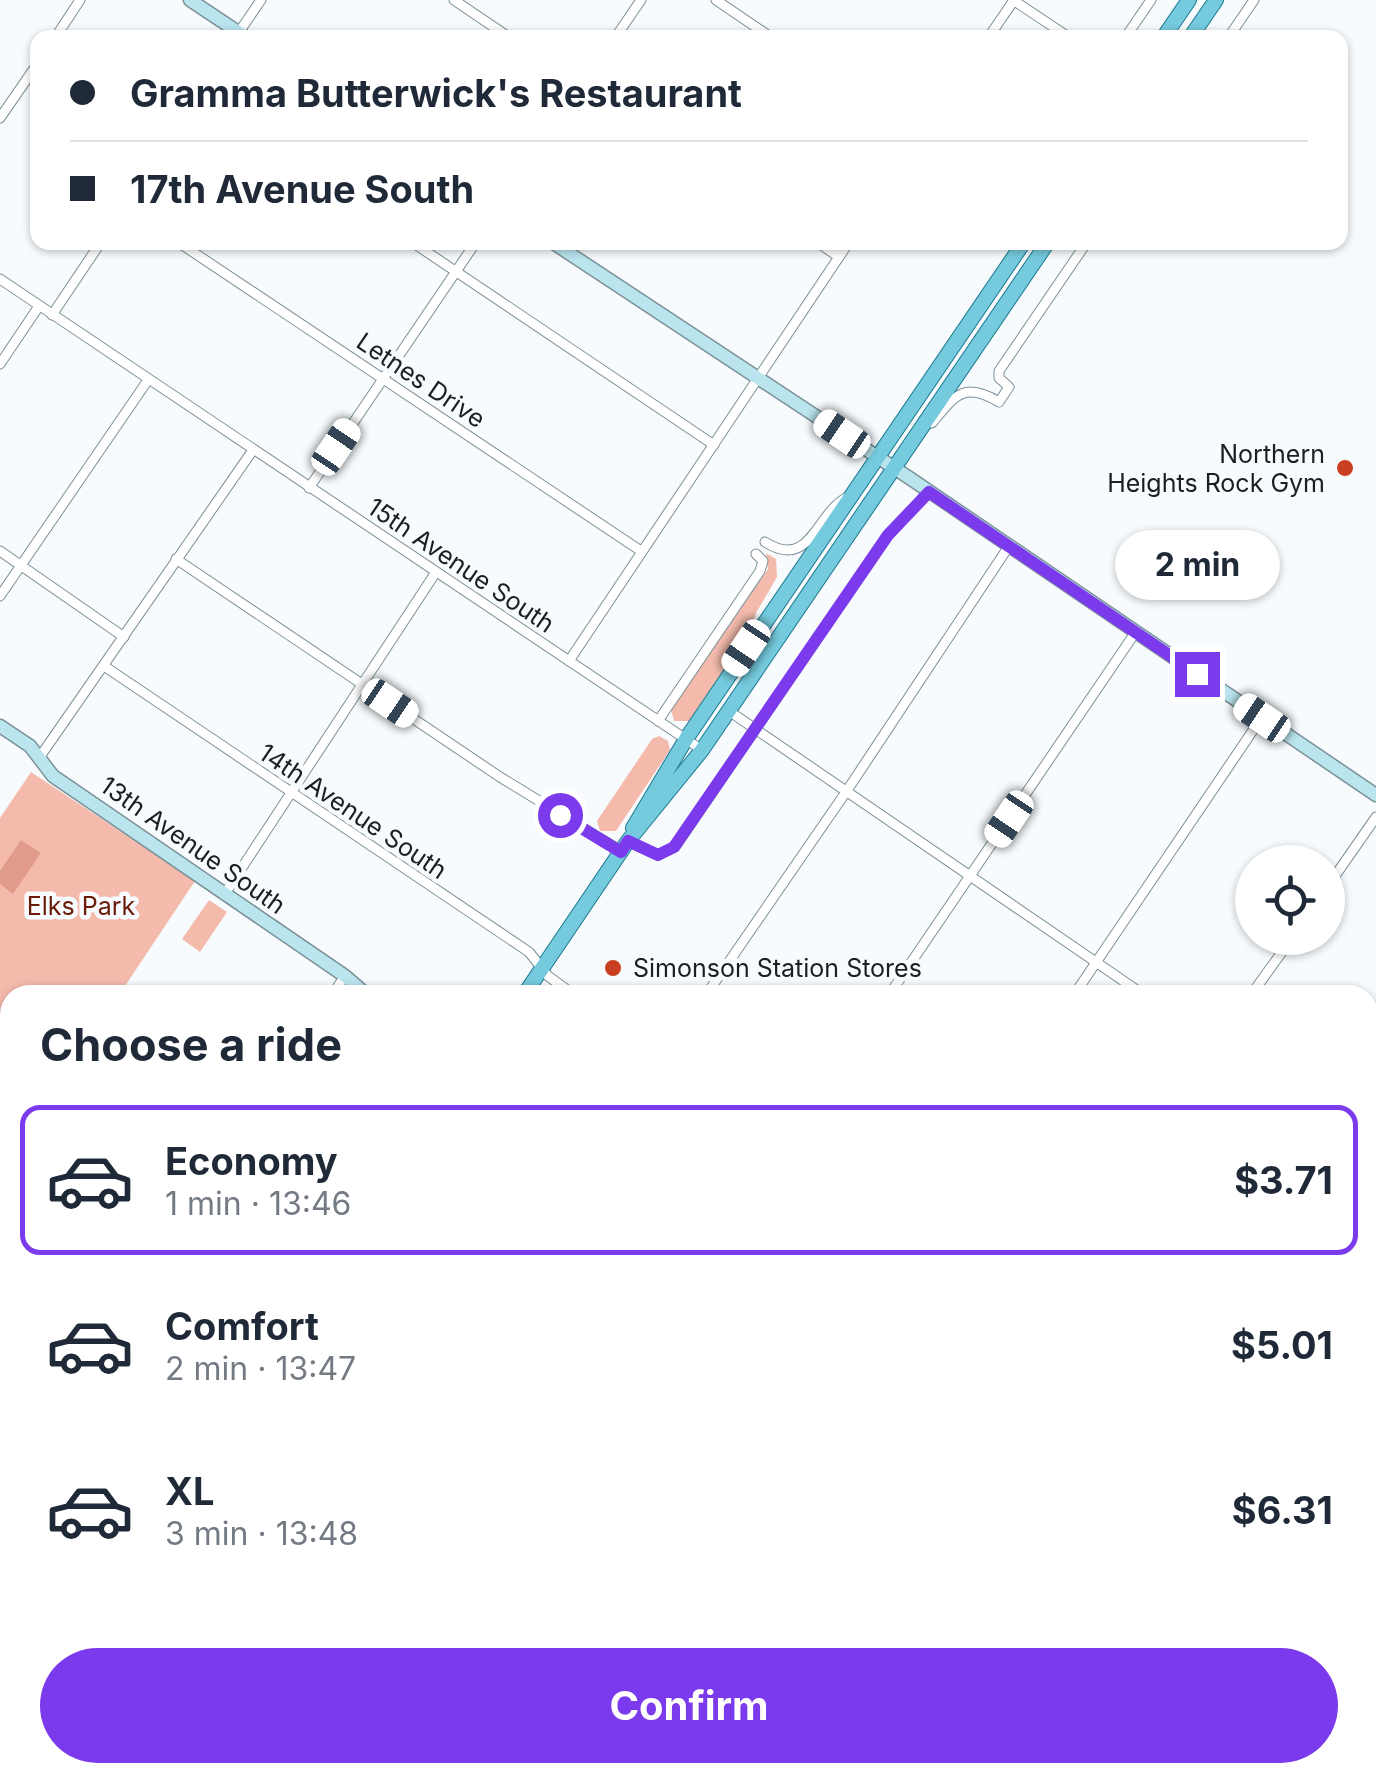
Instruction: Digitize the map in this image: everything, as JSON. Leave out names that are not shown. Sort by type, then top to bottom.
[{"type":"main road","points":[[1168,30],[1189,0]]},
{"type":"main road","points":[[1195,30],[1216,0]]},
{"type":"main road","points":[[624,846],[686,739],[1018,250]]},
{"type":"main road","points":[[531,985],[624,846],[702,750],[1043,250]]},
{"type":"street","points":[[60,30],[80,0]]},
{"type":"street","points":[[190,0],[235,30]]},
{"type":"street","points":[[246,30],[262,0]]},
{"type":"street","points":[[454,0],[498,30]]},
{"type":"street","points":[[620,30],[641,0]]},
{"type":"street","points":[[716,0],[760,30]]},
{"type":"street","points":[[993,30],[1014,0],[1058,30]]},
{"type":"street","points":[[1130,30],[1150,0]]},
{"type":"street","points":[[1233,30],[1254,0]]},
{"type":"street","points":[[0,118],[30,75]]},
{"type":"street","points":[[52,315],[96,250]]},
{"type":"street","name":"Letnes Drive","points":[[190,250],[641,551]]},
{"type":"street","points":[[424,250],[714,445]]},
{"type":"street","points":[[309,488],[471,250]]},
{"type":"street","points":[[564,250],[1376,795]]},
{"type":"street","points":[[829,250],[839,257]]},
{"type":"street","points":[[568,661],[844,250]]},
{"type":"street","points":[[914,438],[954,396],[976,390],[999,402],[1009,387],[999,378],[999,371],[1080,250]]},
{"type":"street","name":"15th Avenue South","points":[[0,280],[702,750]]},
{"type":"street","points":[[0,364],[40,306]]},
{"type":"street","points":[[0,596],[148,380]]},
{"type":"street","points":[[39,758],[253,450]]},
{"type":"street","points":[[176,558],[362,684],[624,846],[658,855],[674,847],[888,535],[929,492]]},
{"type":"street","points":[[765,542],[787,550],[802,546],[834,506],[848,497]]},
{"type":"street","points":[[713,985],[1009,546]]},
{"type":"street","points":[[0,551],[124,637]]},
{"type":"street","points":[[658,721],[760,571],[762,560],[756,554]]},
{"type":"street","points":[[224,895],[436,572]]},
{"type":"street","points":[[896,985],[1135,633]]},
{"type":"street","name":"14th Avenue South","points":[[104,666],[529,952],[562,985]]},
{"type":"street","points":[[728,711],[1129,985]]},
{"type":"street","points":[[1081,985],[1262,718]]},
{"type":"street","name":"13th Avenue South","points":[[0,726],[30,746],[54,776],[355,985]]},
{"type":"street","points":[[1345,862],[1376,817]]},
{"type":"street","points":[[1258,985],[1280,955]]},
{"type":"street","points":[[339,985],[345,976]]},
{"type":"green space","points":[[766,553],[776,559],[777,577],[749,634],[689,721],[674,721],[671,710],[768,569]]},
{"type":"green space","points":[[659,736],[668,741],[670,750],[616,831],[600,831],[597,821],[652,739]]},
{"type":"green space","name":"Elks Park","points":[[31,772],[195,881],[126,985],[0,985],[0,818]]},
{"type":"green space","points":[[209,900],[227,912],[200,952],[182,939]]},
{"type":"shaded area","points":[[21,840],[41,853],[13,894],[0,884],[0,871]]},
{"type":"place","name":"Northern Heights Rock Gym","points":[[1345,468]]},
{"type":"place","name":"Simonson Station Stores","points":[[613,968]]},
{"type":"route","points":[[560,815],[621,852],[628,841],[650,853],[669,852],[888,535],[929,492],[1197,674]]}]
